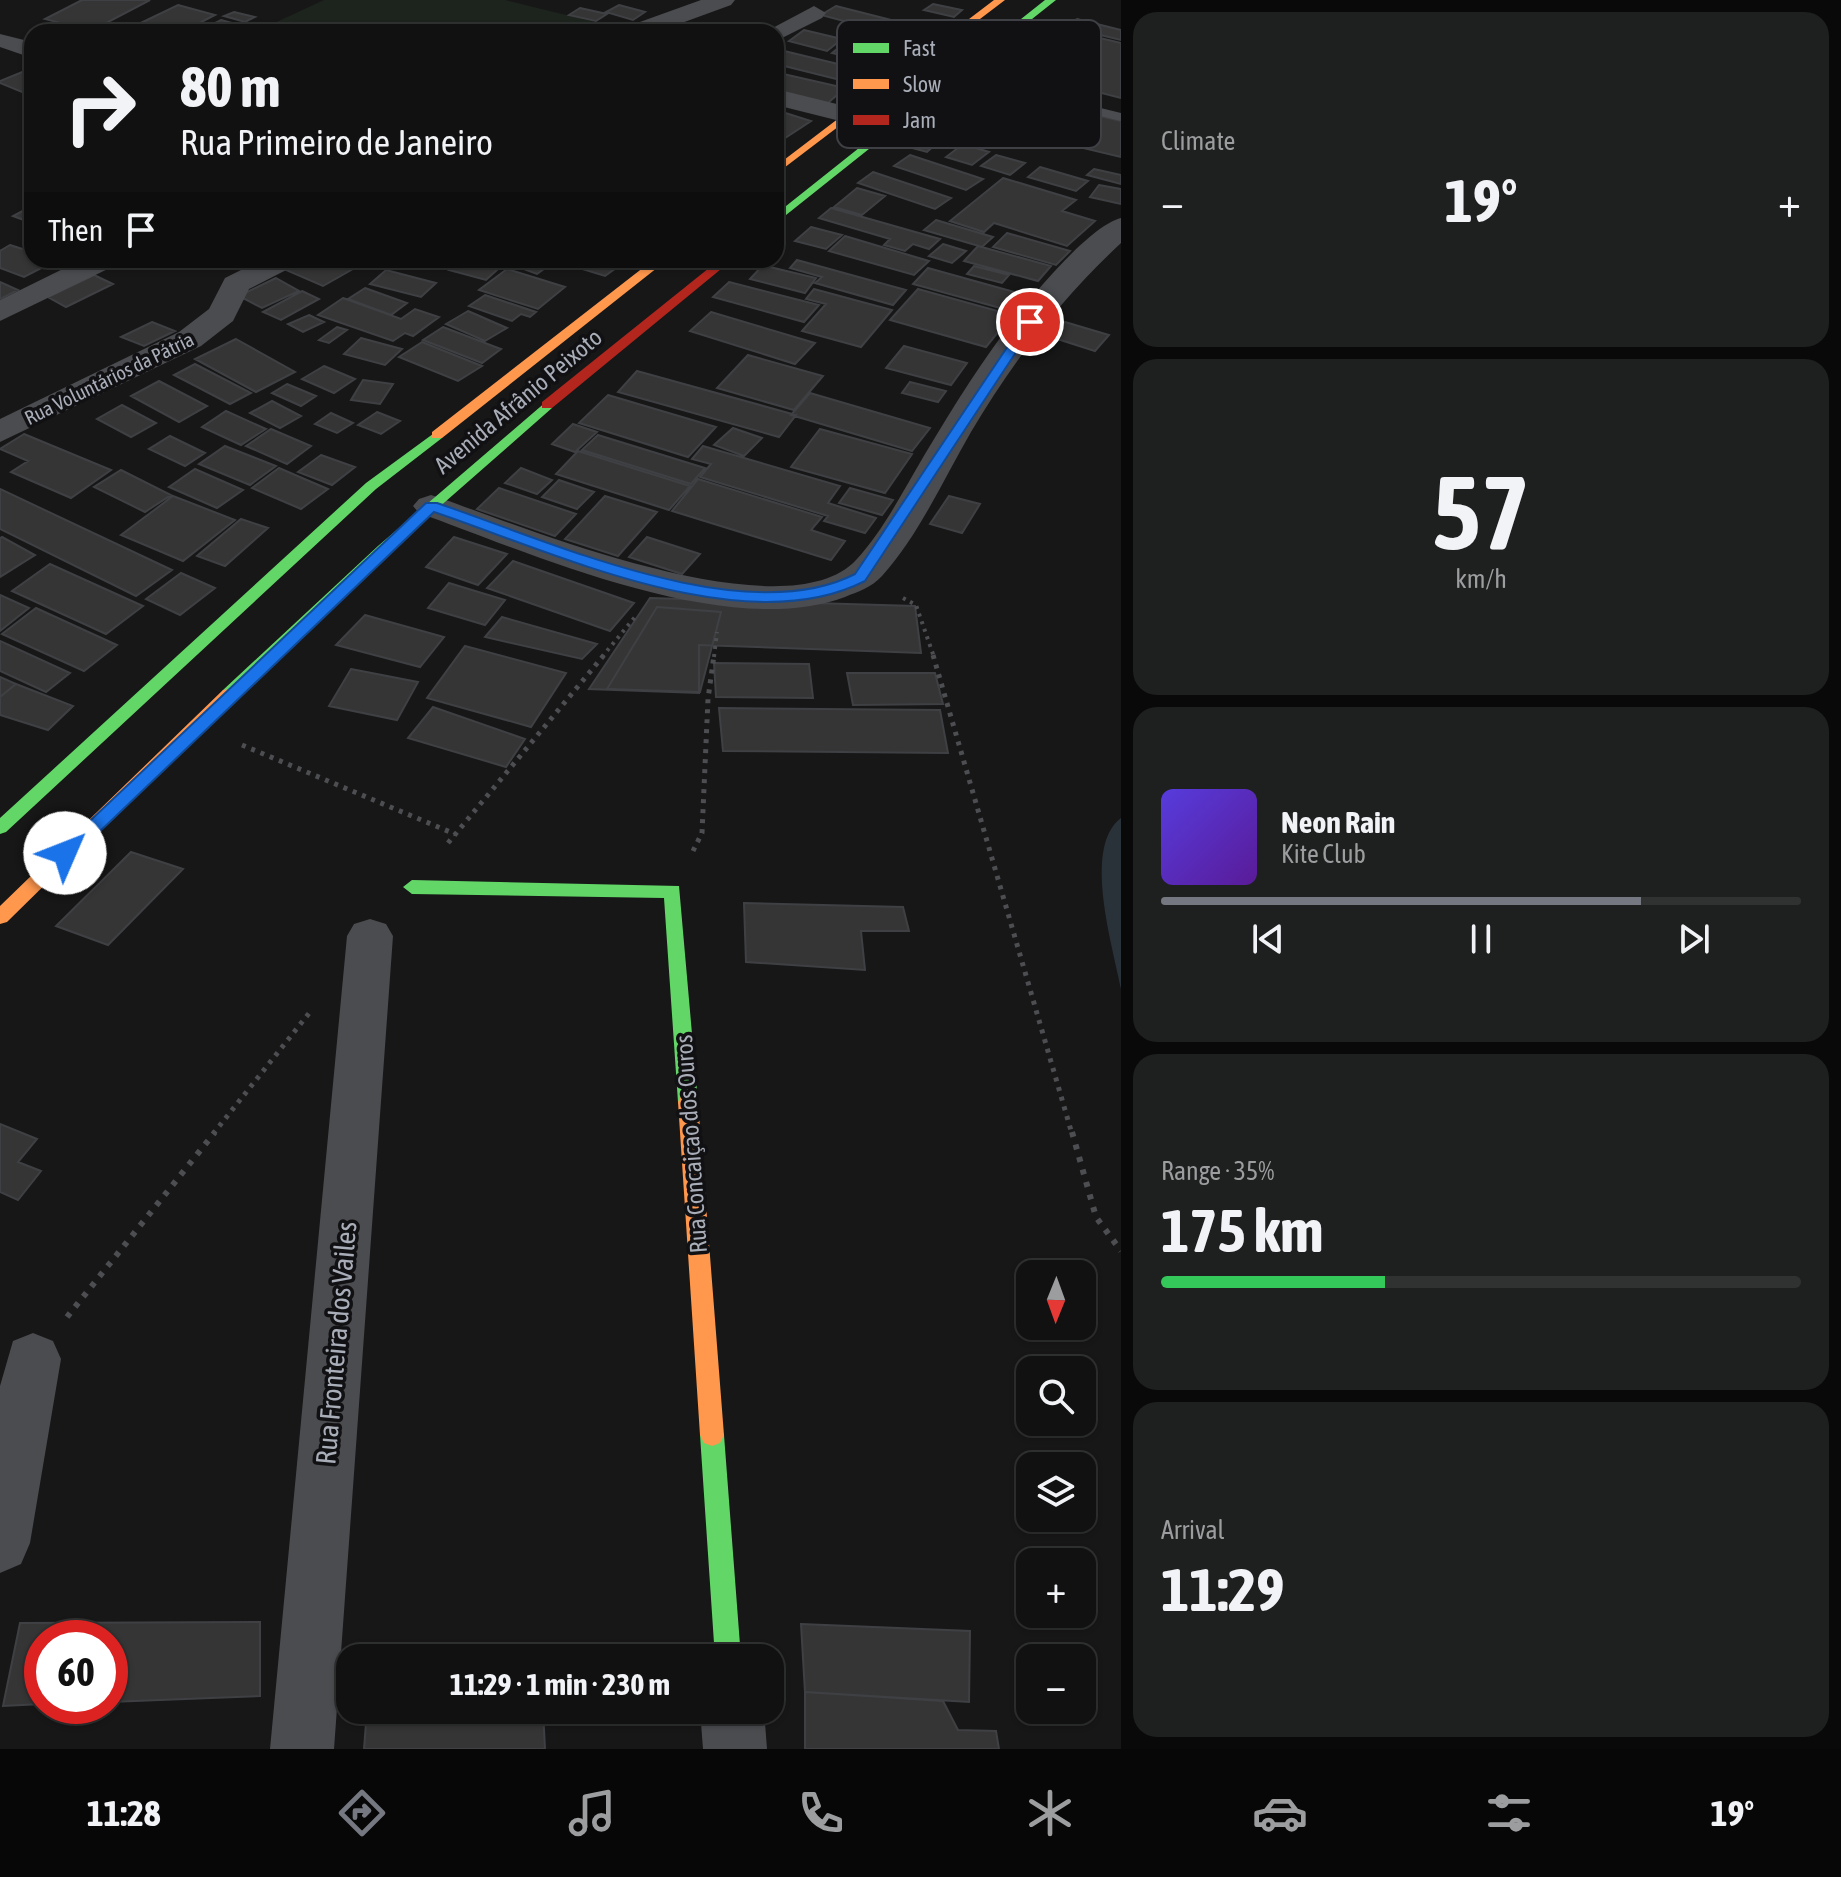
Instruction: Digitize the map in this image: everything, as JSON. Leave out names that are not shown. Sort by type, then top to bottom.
[{"type":"main road","points":[[974,20],[1000,0]]},
{"type":"main road","points":[[1026,20],[1051,0]]},
{"type":"main road","points":[[784,165],[837,124]]},
{"type":"main road","points":[[784,214],[866,148]]},
{"type":"main road","name":"Avenida Afrânio Peixoto","points":[[0,828],[371,486],[651,268]]},
{"type":"main road","name":"Avenida Afrânio Peixoto","points":[[0,917],[196,726],[431,506],[517,431],[716,268]]},
{"type":"main road","points":[[412,887],[673,891]]},
{"type":"main road","name":"Rua Concaiçao dos Ouros","points":[[673,891],[727,1644]]},
{"type":"street","points":[[656,24],[723,0]]},
{"type":"street","points":[[784,30],[814,13]]},
{"type":"street","points":[[4,40],[24,48]]},
{"type":"street","points":[[784,99],[837,112]]},
{"type":"street","points":[[431,506],[667,586],[723,595],[778,597],[838,589],[860,578],[1047,298],[1121,227]]},
{"type":"street","points":[[0,312],[88,268]]},
{"type":"street","name":"Rua Voluntários da Pátria","points":[[0,432],[190,339],[222,314],[236,284],[268,268]]},
{"type":"street","name":"Rua Fronteira dos Vailes","points":[[302,1749],[370,936]]},
{"type":"street","points":[[0,1543],[33,1359]]},
{"type":"street","points":[[733,1724],[735,1749]]},
{"type":"lane","points":[[1101,112],[1121,117]]},
{"type":"path","points":[[860,578],[916,605],[923,622],[988,829],[1096,1217],[1121,1251]]},
{"type":"path","points":[[673,891],[702,833],[708,699],[723,595]]},
{"type":"path","points":[[196,726],[455,834]]},
{"type":"shaded area","points":[[324,0],[505,0],[603,24],[272,24]]},
{"type":"shaded area","points":[[1121,818],[1121,989],[1107,924],[1102,874],[1103,851],[1109,832]]},
{"type":"building","points":[[82,0],[150,0],[104,24],[64,24],[45,19]]},
{"type":"building","points":[[933,4],[962,10],[954,17],[924,10]]},
{"type":"building","points":[[178,5],[215,15],[198,24],[139,24]]},
{"type":"building","points":[[619,5],[645,12],[633,20],[606,12]]},
{"type":"building","points":[[836,6],[891,20],[840,20],[821,15]]},
{"type":"building","points":[[580,8],[607,14],[596,21],[569,15]]},
{"type":"building","points":[[234,12],[255,17],[245,22],[224,16]]},
{"type":"building","points":[[221,20],[236,24],[213,24]]},
{"type":"building","points":[[1101,25],[1121,30],[1121,40],[1101,35]]},
{"type":"building","points":[[804,30],[837,38],[837,43],[827,51],[789,41]]},
{"type":"building","points":[[1101,38],[1121,43],[1121,98],[1101,93]]},
{"type":"building","points":[[784,51],[837,64],[837,79],[784,66]]},
{"type":"building","points":[[24,71],[24,93],[0,83]]},
{"type":"building","points":[[784,74],[837,86],[837,95],[828,103],[784,93]]},
{"type":"building","points":[[784,113],[811,121],[784,139]]},
{"type":"building","points":[[1101,116],[1121,121],[1121,157],[1083,148],[1101,148]]},
{"type":"building","points":[[958,148],[989,152],[972,165],[946,157]]},
{"type":"building","points":[[910,155],[983,179],[966,190],[894,166]]},
{"type":"building","points":[[996,155],[1025,163],[1010,175],[981,166]]},
{"type":"building","points":[[1040,167],[1088,181],[1076,191],[1028,177]]},
{"type":"building","points":[[1094,169],[1121,175],[1121,184],[1087,175]]},
{"type":"building","points":[[873,172],[951,198],[935,209],[858,183]]},
{"type":"building","points":[[1003,178],[1076,200],[1062,211],[1095,221],[1067,246],[994,223],[984,232],[950,221]]},
{"type":"building","points":[[1099,185],[1121,189],[1121,204],[1090,197]]},
{"type":"building","points":[[857,188],[885,196],[862,215],[834,207]]},
{"type":"building","points":[[831,208],[940,239],[929,249],[913,244],[905,251],[884,245],[890,239],[819,218]]},
{"type":"building","points":[[24,210],[24,220],[13,216]]},
{"type":"building","points":[[936,220],[993,237],[982,247],[924,230]]},
{"type":"building","points":[[811,227],[842,235],[826,249],[795,241]]},
{"type":"building","points":[[1007,233],[1070,251],[1056,265],[993,247]]},
{"type":"building","points":[[845,236],[929,261],[914,275],[829,251]]},
{"type":"building","points":[[943,244],[966,251],[952,263],[929,256]]},
{"type":"building","points":[[10,245],[24,249],[24,268],[41,268],[24,277],[0,268],[0,251]]},
{"type":"building","points":[[978,246],[1051,266],[1038,281],[964,261]]},
{"type":"building","points":[[797,260],[906,290],[893,305],[815,283],[822,277],[790,268]]},
{"type":"building","points":[[974,266],[1009,275],[1002,283],[967,274]]},
{"type":"building","points":[[290,268],[355,268],[323,286],[286,270]]},
{"type":"building","points":[[451,268],[499,268],[486,280],[449,270]]},
{"type":"building","points":[[521,268],[545,268],[537,274]]},
{"type":"building","points":[[579,268],[616,268],[605,276]]},
{"type":"building","points":[[760,268],[775,268],[816,278],[805,293],[750,279]]},
{"type":"building","points":[[928,268],[1029,296],[1015,312],[913,284]]},
{"type":"building","points":[[507,269],[565,287],[538,309],[479,290]]},
{"type":"building","points":[[386,270],[436,283],[421,297],[370,284]]},
{"type":"building","points":[[94,275],[113,284],[66,307],[48,297]]},
{"type":"building","points":[[276,278],[299,291],[262,308],[239,296]]},
{"type":"building","points":[[0,282],[18,290],[0,299]]},
{"type":"building","points":[[729,282],[819,305],[804,322],[713,297]]},
{"type":"building","points":[[365,288],[407,303],[391,315],[348,299]]},
{"type":"building","points":[[814,289],[892,310],[861,347],[802,331],[826,304],[806,299]]},
{"type":"building","points":[[918,289],[1012,315],[986,347],[890,320]]},
{"type":"building","points":[[302,291],[319,299],[281,320],[263,312]]},
{"type":"building","points":[[485,295],[536,312],[530,317],[521,314],[512,321],[469,306]]},
{"type":"building","points":[[343,298],[401,319],[415,309],[439,317],[413,336],[405,333],[393,341],[318,315]]},
{"type":"building","points":[[468,311],[507,328],[485,341],[446,324]]},
{"type":"building","points":[[711,312],[815,343],[795,364],[690,331]]},
{"type":"building","points":[[309,315],[324,322],[303,332],[288,324]]},
{"type":"building","points":[[152,322],[175,331],[144,346],[121,337]]},
{"type":"building","points":[[1065,322],[1109,335],[1095,351],[1051,337]]},
{"type":"building","points":[[337,327],[347,330],[329,343],[319,340]]},
{"type":"building","points":[[443,327],[501,349],[482,363],[423,340]]},
{"type":"building","points":[[361,338],[402,349],[385,365],[344,354]]},
{"type":"building","points":[[236,339],[295,372],[256,392],[195,359]]},
{"type":"building","points":[[422,342],[482,366],[458,381],[399,357]]},
{"type":"building","points":[[904,346],[967,363],[951,385],[886,368]]},
{"type":"building","points":[[748,355],[823,376],[794,410],[717,388]]},
{"type":"building","points":[[195,364],[251,393],[230,404],[174,375]]},
{"type":"building","points":[[324,366],[355,379],[334,393],[302,379]]},
{"type":"building","points":[[637,371],[796,415],[779,437],[618,392]]},
{"type":"building","points":[[363,380],[393,384],[380,404],[351,400]]},
{"type":"building","points":[[159,381],[207,406],[179,422],[131,396]]},
{"type":"building","points":[[910,382],[946,391],[938,402],[902,393]]},
{"type":"building","points":[[287,384],[316,396],[301,406],[272,393]]},
{"type":"building","points":[[810,393],[930,428],[912,451],[791,415]]},
{"type":"building","points":[[608,395],[716,427],[688,457],[579,423]]},
{"type":"building","points":[[272,401],[301,416],[280,428],[250,413]]},
{"type":"building","points":[[122,405],[156,423],[131,437],[97,419]]},
{"type":"building","points":[[226,411],[266,429],[241,445],[202,427]]},
{"type":"building","points":[[377,412],[400,421],[381,434],[358,425]]},
{"type":"building","points":[[331,413],[353,423],[337,433],[315,424]]},
{"type":"building","points":[[573,424],[597,432],[575,452],[552,444]]},
{"type":"building","points":[[733,428],[762,438],[744,456],[714,445]]},
{"type":"building","points":[[271,429],[311,446],[287,464],[246,446]]},
{"type":"building","points":[[820,429],[912,454],[885,493],[791,467]]},
{"type":"building","points":[[24,434],[111,470],[71,498],[11,472],[28,461],[0,449]]},
{"type":"building","points":[[598,435],[705,468],[691,484],[582,450]]},
{"type":"building","points":[[170,436],[205,453],[185,466],[149,449]]},
{"type":"building","points":[[225,446],[276,466],[250,485],[199,464]]},
{"type":"building","points":[[703,446],[840,486],[828,503],[876,518],[865,533],[824,521],[828,516],[700,477],[711,464],[692,459]]},
{"type":"building","points":[[578,451],[690,486],[669,510],[556,474]]},
{"type":"building","points":[[321,455],[355,467],[332,485],[298,472]]},
{"type":"building","points":[[279,468],[328,489],[301,509],[252,488]]},
{"type":"building","points":[[521,468],[552,480],[537,494],[505,483]]},
{"type":"building","points":[[195,469],[243,490],[217,508],[169,487]]},
{"type":"building","points":[[121,470],[171,495],[145,512],[94,487]]},
{"type":"building","points":[[698,479],[822,517],[811,530],[845,541],[831,560],[672,511]]},
{"type":"building","points":[[559,480],[594,492],[577,509],[542,497]]},
{"type":"building","points":[[499,488],[576,514],[555,536],[477,509]]},
{"type":"building","points":[[850,488],[893,500],[882,515],[839,503]]},
{"type":"building","points":[[0,489],[172,570],[136,596],[0,529]]},
{"type":"building","points":[[173,496],[235,520],[183,561],[121,535]]},
{"type":"building","points":[[605,496],[657,512],[618,556],[565,539]]},
{"type":"building","points":[[949,496],[980,504],[962,533],[930,524]]},
{"type":"building","points":[[241,519],[268,528],[225,566],[197,556]]},
{"type":"building","points":[[454,537],[507,554],[478,585],[426,567]]},
{"type":"building","points":[[647,537],[700,554],[682,574],[629,557]]},
{"type":"building","points":[[0,538],[35,555],[0,577]]},
{"type":"building","points":[[513,561],[634,603],[610,631],[487,588]]},
{"type":"building","points":[[50,564],[143,606],[106,634],[12,591]]},
{"type":"building","points":[[181,573],[215,588],[180,615],[146,599]]},
{"type":"building","points":[[449,583],[505,600],[485,625],[428,608]]},
{"type":"building","points":[[0,595],[29,608],[0,631]]},
{"type":"building","points":[[650,598],[915,606],[921,653],[699,645],[699,693],[589,689]]},
{"type":"building","points":[[657,607],[721,612],[700,692],[607,689]]},
{"type":"building","points":[[36,608],[117,645],[84,671],[2,634]]},
{"type":"building","points":[[365,615],[444,637],[420,667],[336,645]]},
{"type":"building","points":[[502,617],[597,644],[582,659],[485,637]]},
{"type":"building","points":[[0,641],[70,673],[46,692],[0,671]]},
{"type":"building","points":[[465,646],[566,673],[531,727],[427,698]]},
{"type":"building","points":[[714,663],[809,664],[813,698],[716,697]]},
{"type":"building","points":[[351,669],[418,682],[397,720],[329,706]]},
{"type":"building","points":[[847,673],[935,673],[943,704],[853,705]]},
{"type":"building","points":[[0,677],[16,684],[0,697]]},
{"type":"building","points":[[16,684],[73,706],[48,730],[0,715],[0,697]]},
{"type":"building","points":[[433,707],[525,739],[506,767],[408,738]]},
{"type":"building","points":[[719,708],[940,710],[948,753],[723,751]]},
{"type":"building","points":[[131,852],[183,869],[108,945],[56,926]]},
{"type":"building","points":[[744,903],[903,907],[909,931],[861,931],[865,970],[746,962]]},
{"type":"building","points":[[0,1124],[37,1139],[18,1162],[41,1171],[18,1200],[0,1192]]},
{"type":"building","points":[[260,1622],[260,1696],[128,1701],[128,1623]]},
{"type":"building","points":[[20,1623],[24,1623],[24,1705],[3,1706]]},
{"type":"building","points":[[801,1624],[970,1631],[969,1702],[805,1692]]},
{"type":"building","points":[[805,1692],[943,1701],[958,1730],[996,1731],[999,1749],[805,1749]]},
{"type":"building","points":[[366,1724],[544,1724],[545,1749],[364,1749]]},
{"type":"traffic: fast","points":[[1026,20],[1051,0]]},
{"type":"traffic: fast","points":[[784,214],[866,148]]},
{"type":"traffic: fast","points":[[229,694],[383,549],[547,405]]},
{"type":"traffic: fast","points":[[0,828],[371,486],[437,435]]},
{"type":"traffic: fast","points":[[412,887],[673,891],[688,1102]]},
{"type":"traffic: fast","points":[[712,1435],[727,1644]]},
{"type":"traffic: slow","points":[[974,20],[1000,0]]},
{"type":"traffic: slow","points":[[784,165],[837,124]]},
{"type":"traffic: slow","points":[[437,435],[651,268]]},
{"type":"traffic: slow","points":[[0,917],[229,694]]},
{"type":"traffic: slow","points":[[688,1102],[712,1435]]},
{"type":"traffic: jam","points":[[547,405],[716,268]]},
{"type":"route","points":[[65,853],[431,506],[667,586],[723,595],[778,597],[838,589],[860,578],[963,418],[1030,322]]}]
